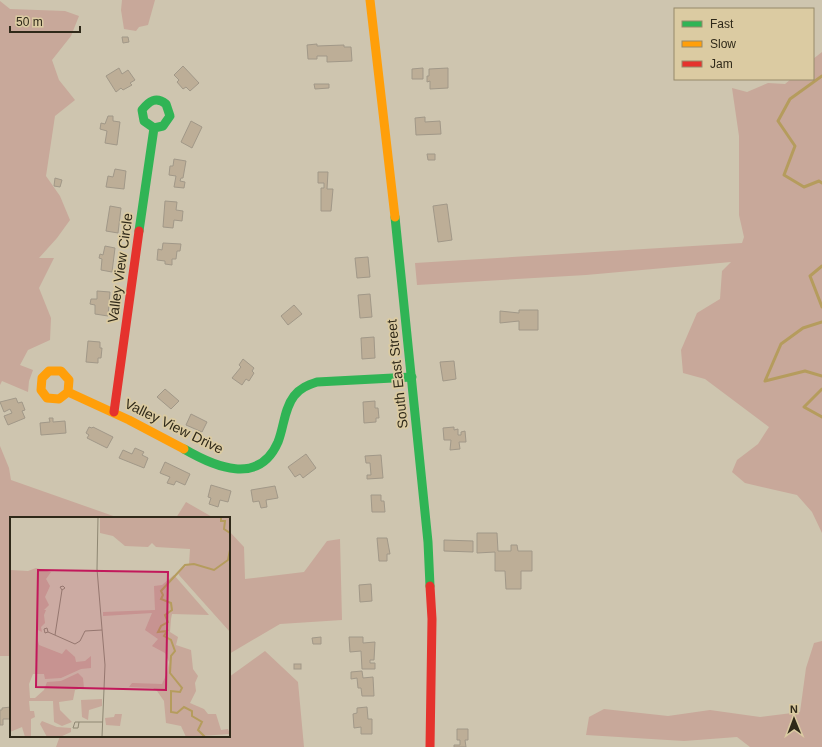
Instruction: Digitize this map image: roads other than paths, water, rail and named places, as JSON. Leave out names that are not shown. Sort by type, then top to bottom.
[{"type":"main road","name":"South East Street","points":[[370,0],[423,486],[431,591],[430,747]]},
{"type":"main road","name":"Valley View Circle","points":[[114,412],[154,128]]},
{"type":"main road","name":"Valley View Drive","points":[[68,392],[114,412],[209,461],[235,469],[258,466],[267,459],[280,440],[287,405],[296,392],[306,385],[317,382],[412,377]]},
{"type":"waterway","points":[[822,76],[790,99],[778,121],[795,146],[784,175],[804,187],[819,181],[822,183]]},
{"type":"waterway","points":[[822,266],[810,276],[822,307]]},
{"type":"waterway","points":[[822,322],[803,328],[781,344],[765,381],[805,371],[822,376]]},
{"type":"waterway","points":[[822,389],[804,407],[822,417]]}]
